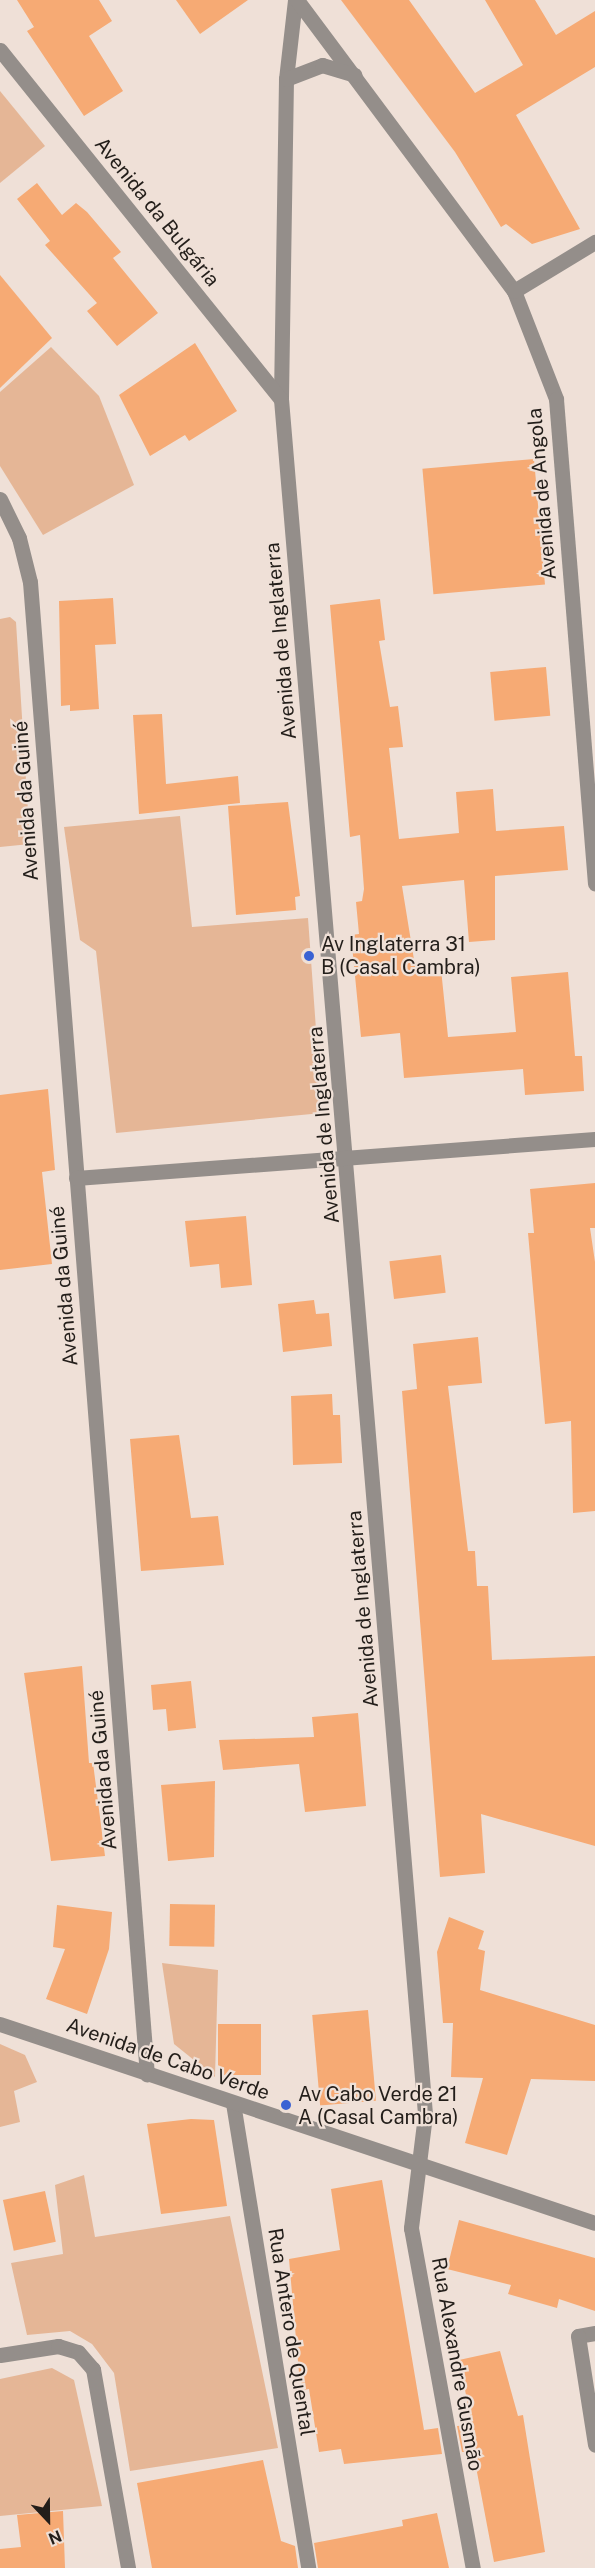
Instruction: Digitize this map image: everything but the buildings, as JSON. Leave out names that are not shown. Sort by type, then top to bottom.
[{"type":"street","name":"Avenida de Angola","points":[[296,0],[514,291],[556,399],[595,883]]},
{"type":"street","name":"Avenida de Inglaterra","points":[[296,0],[286,80],[281,399],[348,1158],[425,2115],[422,2166]]},
{"type":"street","name":"Avenida da Bulgária","points":[[0,50],[281,399]]},
{"type":"street","points":[[286,80],[322,65],[354,75]]},
{"type":"street","points":[[514,291],[595,242]]},
{"type":"street","name":"Avenida da Guiné","points":[[0,499],[19,538],[30,582],[147,2074]]},
{"type":"street","points":[[76,1178],[595,1139]]},
{"type":"street","name":"Avenida de Cabo Verde","points":[[0,2024],[595,2223]]},
{"type":"street","name":"Rua Antero de Quental","points":[[233,2103],[308,2568]]},
{"type":"street","name":"Rua Alexandre Gusmão","points":[[422,2166],[411,2228],[473,2568]]},
{"type":"street","points":[[595,2333],[578,2336],[595,2445]]},
{"type":"street","points":[[0,2355],[58,2346],[78,2352],[93,2369],[128,2568]]},
{"type":"shaded area","points":[[0,91],[45,146],[0,183]]},
{"type":"shaded area","points":[[51,347],[99,396],[134,485],[43,535],[0,466],[0,392]]},
{"type":"shaded area","points":[[10,617],[16,622],[30,844],[0,847],[0,619]]},
{"type":"shaded area","points":[[180,816],[192,927],[308,918],[322,1113],[116,1133],[96,951],[80,940],[64,827]]},
{"type":"shaded area","points":[[162,1963],[218,1970],[215,2077],[174,2044]]},
{"type":"shaded area","points":[[0,2044],[25,2055],[37,2082],[14,2091],[20,2122],[0,2127]]},
{"type":"shaded area","points":[[84,2175],[95,2237],[230,2216],[278,2448],[130,2471],[114,2373],[92,2344],[70,2331],[27,2335],[11,2263],[63,2254],[55,2185]]},
{"type":"shaded area","points":[[52,2368],[74,2380],[102,2506],[0,2516],[0,2379]]},
{"type":"place","name":"Av Inglaterra 31 B (Casal Cambra)","points":[[309,956]]},
{"type":"place","name":"Av Cabo Verde 21 A (Casal Cambra)","points":[[286,2105]]}]
